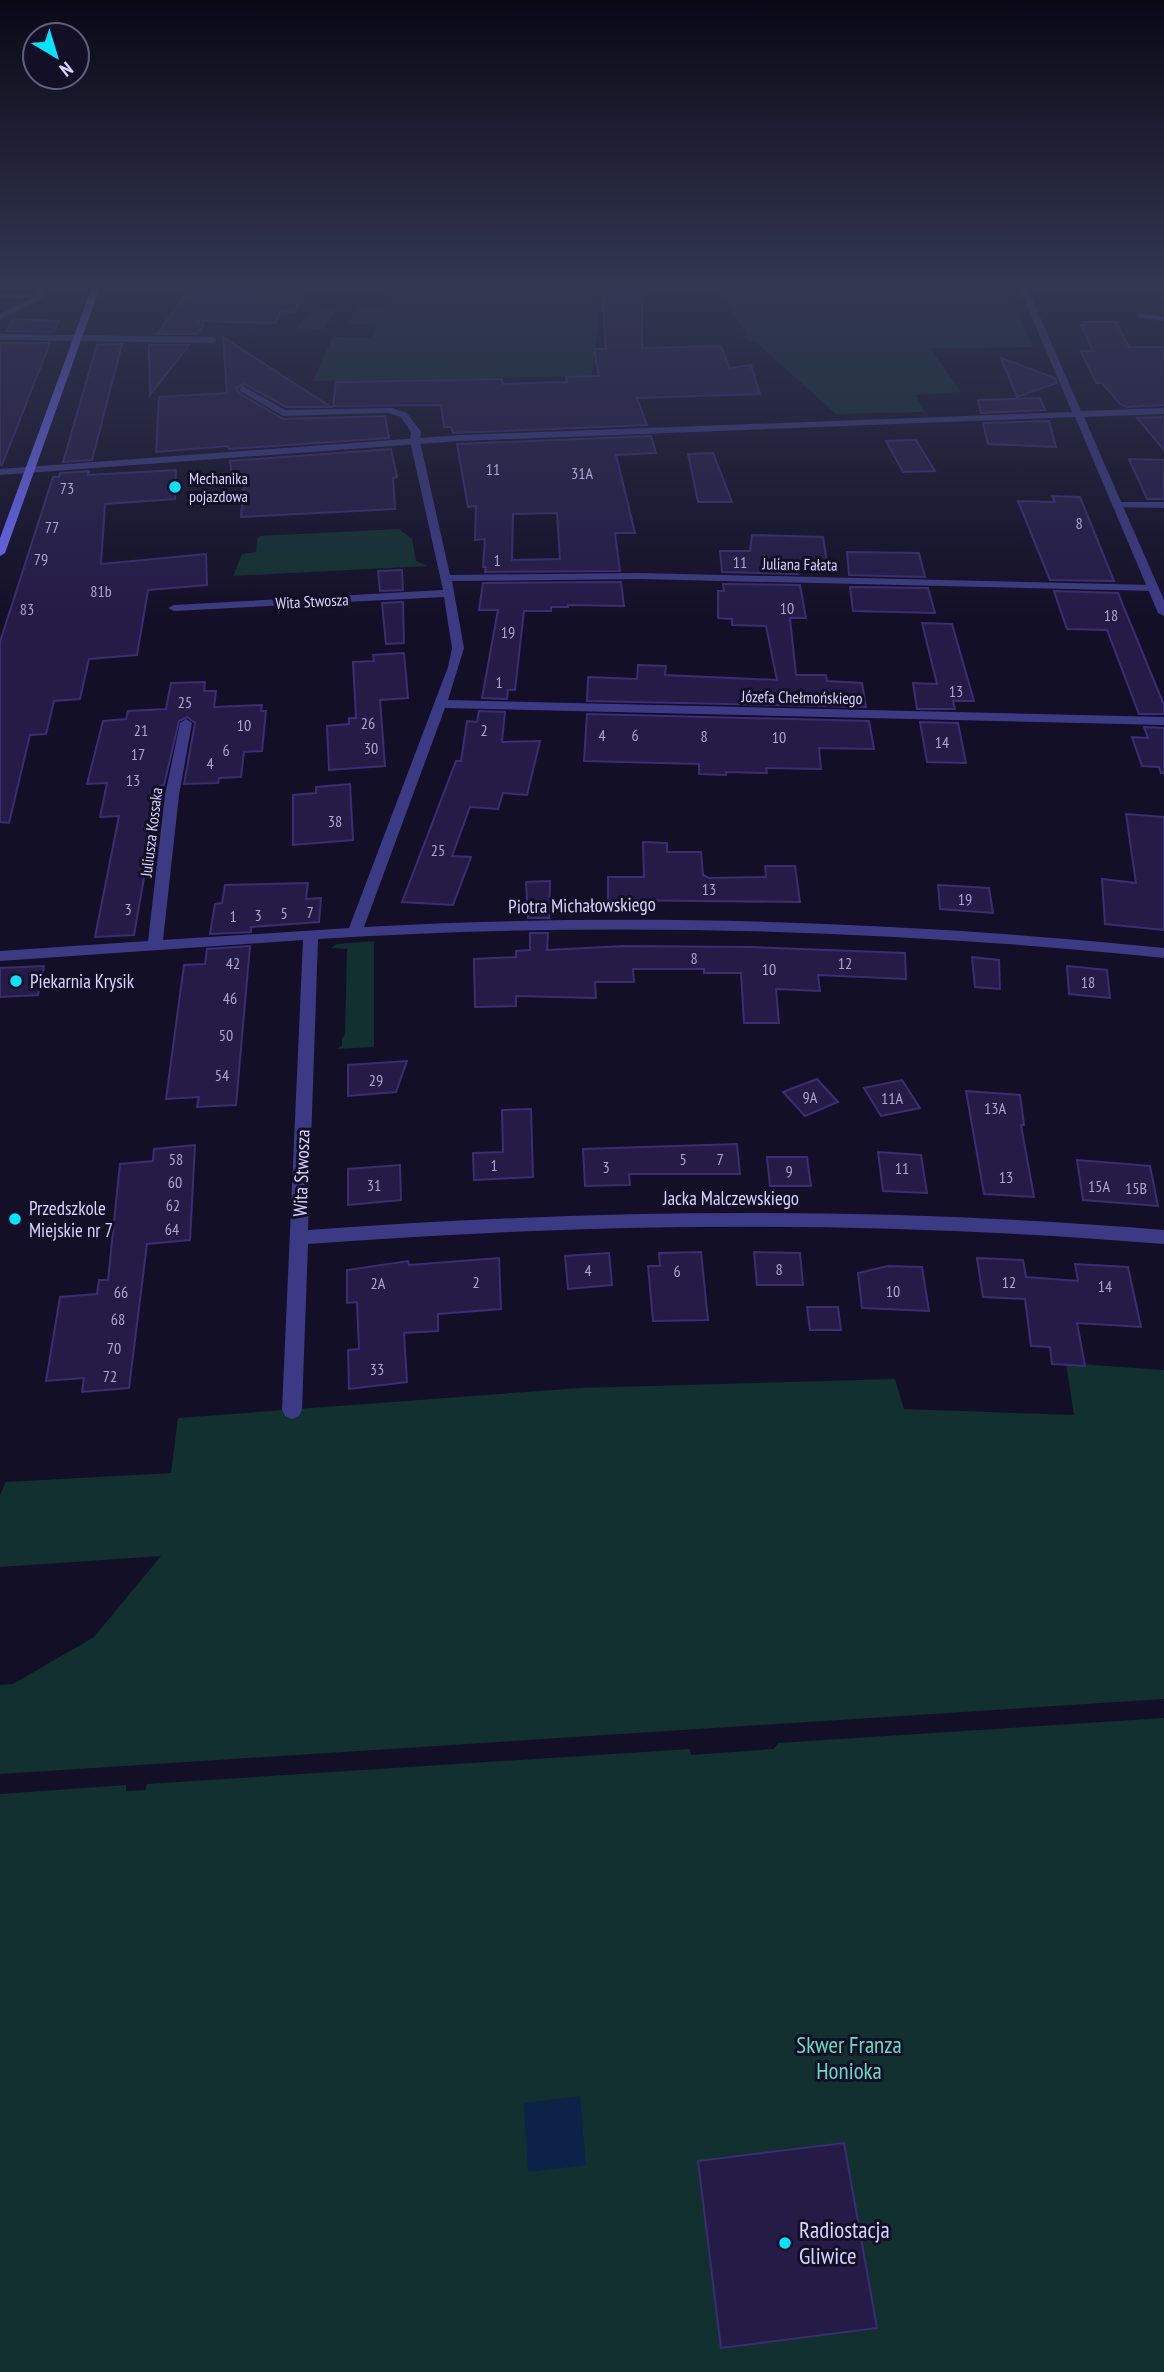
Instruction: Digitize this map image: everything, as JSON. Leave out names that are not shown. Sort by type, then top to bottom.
[{"type":"main road","points":[[0,553],[56,398]]},
{"type":"street","points":[[257,398],[283,413],[398,411],[414,427],[449,593],[458,648],[454,667],[354,933]]},
{"type":"street","points":[[1071,398],[1164,613]]},
{"type":"street","points":[[0,472],[415,441],[1164,411]]},
{"type":"street","points":[[1117,505],[1164,506]]},
{"type":"street","name":"Juliana Fałata","points":[[445,579],[639,576],[1153,588]]},
{"type":"street","name":"Wita Stwosza","points":[[174,608],[449,593]]},
{"type":"street","name":"Józefa Chełmońskiego","points":[[440,704],[1164,721]]},
{"type":"street","name":"Juliusza Kossaka","points":[[155,946],[172,795],[186,723]]},
{"type":"street","name":"Piotra Michałowskiego","points":[[0,956],[520,925],[755,924],[922,931],[1164,953]]},
{"type":"street","name":"Wita Stwosza","points":[[292,1410],[311,936]]},
{"type":"street","name":"Jacka Malczewskiego","points":[[299,1238],[407,1228],[550,1220],[688,1218],[998,1224],[1164,1237]]},
{"type":"green space","points":[[818,398],[917,398],[925,412],[836,414]]},
{"type":"green space","points":[[399,529],[412,539],[416,561],[428,566],[233,576],[242,554],[256,552],[257,539],[260,536]]},
{"type":"green space","points":[[374,941],[374,1047],[336,1049],[342,1046],[342,1038],[345,1035],[347,949],[331,948],[337,944]]},
{"type":"green space","points":[[1066,1363],[1164,1370],[1164,1699],[0,1774],[0,1685],[13,1684],[94,1637],[161,1556],[0,1567],[0,1495],[6,1482],[171,1473],[178,1418],[580,1388],[895,1379],[904,1409],[1074,1415]]},
{"type":"green space","name":"Skwer Franza Honioka","points":[[1164,1718],[1164,2372],[0,2372],[0,1794],[126,1785],[126,1791],[145,1790],[147,1784],[690,1749],[691,1755],[774,1749],[778,1743]]},
{"type":"water","points":[[580,2096],[586,2165],[528,2172],[524,2103]]},
{"type":"building","points":[[0,398],[28,398],[2,465]]},
{"type":"building","points":[[82,398],[108,398],[92,460],[63,462]]},
{"type":"building","points":[[159,398],[247,398],[283,419],[385,416],[389,438],[229,449],[228,446],[156,452]]},
{"type":"building","points":[[269,398],[317,398],[331,407],[286,407]]},
{"type":"building","points":[[334,398],[646,398],[637,398],[647,425],[453,433],[451,427],[444,427],[441,405],[333,406]]},
{"type":"building","points":[[1040,398],[1045,410],[981,413],[978,400]]},
{"type":"building","points":[[1115,398],[1164,398],[1164,405],[1127,407]]},
{"type":"building","points":[[1164,417],[1164,450],[1137,418]]},
{"type":"building","points":[[1049,421],[1056,447],[988,444],[983,423]]},
{"type":"building","points":[[651,436],[656,453],[616,455],[635,533],[615,533],[620,571],[485,572],[485,539],[475,540],[476,506],[468,507],[457,444]],"holes":[[[557,513],[560,559],[512,560],[513,514]]]},
{"type":"building","points":[[916,440],[935,471],[903,472],[886,441]]},
{"type":"building","points":[[391,449],[397,477],[393,478],[395,509],[241,517],[244,482],[233,482],[230,461]]},
{"type":"building","points":[[713,453],[732,502],[698,502],[688,454]]},
{"type":"building","points":[[1129,459],[1164,460],[1164,499],[1147,499]]},
{"type":"building","points":[[176,470],[175,499],[105,504],[101,564],[206,554],[207,585],[148,590],[137,655],[89,659],[80,699],[54,701],[46,734],[30,735],[9,823],[0,822],[0,642],[53,477],[59,477],[60,473],[89,471],[88,475]]},
{"type":"building","points":[[1052,496],[1080,497],[1114,581],[1050,580],[1018,501],[1055,502]]},
{"type":"building","points":[[752,535],[823,537],[828,568],[797,567],[798,574],[722,572],[720,551],[750,551]]},
{"type":"building","points":[[847,552],[919,553],[925,577],[849,575]]},
{"type":"building","points":[[402,570],[403,590],[380,591],[378,571]]},
{"type":"building","points":[[621,582],[624,606],[568,605],[551,607],[551,611],[524,611],[515,690],[508,690],[507,699],[482,698],[498,610],[479,610],[483,583]]},
{"type":"building","points":[[723,584],[800,585],[806,618],[790,618],[796,675],[826,675],[827,681],[862,683],[866,707],[587,701],[588,677],[637,679],[638,665],[666,666],[665,675],[777,680],[766,626],[732,625],[732,619],[718,618],[718,591],[724,591]]},
{"type":"building","points":[[850,587],[928,588],[935,613],[853,611]]},
{"type":"building","points":[[1054,591],[1118,593],[1164,705],[1164,714],[1139,714],[1107,630],[1067,629]]},
{"type":"building","points":[[403,602],[404,643],[386,644],[382,603]]},
{"type":"building","points":[[922,623],[952,624],[974,701],[953,701],[955,709],[917,709],[913,683],[937,684]]},
{"type":"building","points":[[404,653],[408,698],[380,700],[385,766],[329,770],[327,726],[349,724],[349,718],[356,718],[353,662],[374,661],[373,655]]},
{"type":"building","points":[[205,682],[204,691],[216,691],[214,707],[262,705],[261,711],[266,711],[262,751],[244,752],[241,777],[219,778],[218,783],[184,784],[195,723],[187,717],[179,721],[164,785],[160,786],[134,935],[95,937],[119,816],[100,817],[107,783],[87,784],[103,721],[126,719],[128,711],[166,709],[171,683]]},
{"type":"building","points":[[479,711],[505,712],[502,742],[540,741],[527,795],[503,793],[498,809],[470,807],[452,856],[471,857],[453,905],[402,902],[456,761],[461,761],[467,721],[477,722]]},
{"type":"building","points":[[587,714],[869,721],[874,749],[819,748],[821,769],[766,768],[767,773],[726,772],[726,775],[699,774],[699,764],[584,761]]},
{"type":"building","points":[[920,722],[958,723],[966,763],[927,762]]},
{"type":"building","points":[[1144,727],[1164,728],[1164,773],[1161,773],[1159,767],[1142,766],[1132,737],[1148,738]]},
{"type":"building","points":[[350,784],[353,840],[293,845],[293,795],[316,793],[316,787]]},
{"type":"building","points":[[1126,814],[1164,817],[1164,930],[1105,924],[1102,879],[1136,883]]},
{"type":"building","points":[[643,842],[667,843],[667,852],[701,852],[703,875],[709,878],[766,877],[765,866],[795,866],[800,902],[608,900],[608,877],[644,877]]},
{"type":"building","points":[[550,881],[549,918],[528,918],[526,882]]},
{"type":"building","points":[[308,883],[306,899],[321,898],[319,922],[251,927],[251,932],[210,934],[215,904],[222,903],[225,885]]},
{"type":"building","points":[[938,885],[989,888],[993,913],[940,909]]},
{"type":"building","points":[[530,933],[548,933],[547,950],[624,946],[752,947],[905,953],[906,979],[818,975],[820,991],[776,989],[779,1023],[744,1023],[741,973],[704,973],[704,969],[633,969],[634,982],[595,982],[596,998],[516,996],[516,1006],[475,1007],[474,959],[516,957],[516,951],[530,950]]},
{"type":"building","points":[[250,946],[236,1105],[197,1107],[199,1097],[166,1099],[184,965],[205,964],[207,949]]},
{"type":"building","points":[[972,957],[999,960],[1000,989],[975,987]]},
{"type":"building","points":[[44,966],[38,995],[0,997],[0,968]]},
{"type":"building","points":[[1067,966],[1107,970],[1110,998],[1069,994]]},
{"type":"building","points":[[407,1061],[396,1092],[348,1096],[348,1065]]},
{"type":"building","points":[[817,1079],[838,1102],[805,1116],[783,1092]]},
{"type":"building","points":[[902,1080],[920,1108],[881,1116],[864,1088]]},
{"type":"building","points":[[966,1091],[1020,1095],[1024,1125],[1021,1125],[1034,1197],[984,1194]]},
{"type":"building","points":[[531,1109],[533,1177],[474,1180],[473,1153],[503,1152],[502,1110]]},
{"type":"building","points":[[737,1144],[740,1174],[629,1174],[630,1185],[585,1186],[583,1149]]},
{"type":"building","points":[[195,1145],[190,1240],[147,1244],[129,1388],[82,1392],[84,1378],[46,1381],[60,1297],[97,1294],[99,1280],[108,1280],[120,1164],[153,1161],[154,1149]]},
{"type":"building","points":[[878,1152],[921,1155],[927,1193],[883,1191]]},
{"type":"building","points":[[767,1157],[807,1157],[811,1186],[770,1186]]},
{"type":"building","points":[[1077,1160],[1150,1166],[1158,1206],[1083,1200]]},
{"type":"building","points":[[400,1165],[401,1200],[348,1205],[348,1169]]},
{"type":"building","points":[[701,1252],[708,1320],[653,1321],[648,1266],[660,1266],[659,1253]]},
{"type":"building","points":[[754,1252],[800,1253],[803,1285],[757,1285]]},
{"type":"building","points":[[609,1253],[612,1285],[568,1289],[565,1256]]},
{"type":"building","points":[[499,1258],[501,1309],[438,1314],[438,1331],[404,1333],[407,1382],[349,1389],[348,1350],[359,1349],[357,1302],[347,1303],[347,1270],[408,1261],[409,1265]]},
{"type":"building","points":[[977,1258],[1023,1260],[1026,1277],[1078,1281],[1075,1264],[1128,1267],[1141,1327],[1077,1323],[1085,1366],[1052,1364],[1050,1347],[1031,1346],[1025,1299],[983,1297]]},
{"type":"building","points":[[888,1266],[922,1267],[929,1311],[862,1308],[858,1273]]},
{"type":"building","points":[[807,1307],[838,1307],[841,1330],[810,1330]]},
{"type":"building","name":"Radiostacja Gliwice","points":[[844,2143],[877,2328],[721,2348],[698,2161]]},
{"type":"place","name":"Mechanika pojazdowa","points":[[175,487]]},
{"type":"place","name":"Piekarnia Krysik","points":[[16,981]]},
{"type":"place","name":"Przedszkole Miejskie nr 7","points":[[15,1219]]},
{"type":"place","name":"Radiostacja Gliwice","points":[[785,2243]]}]
